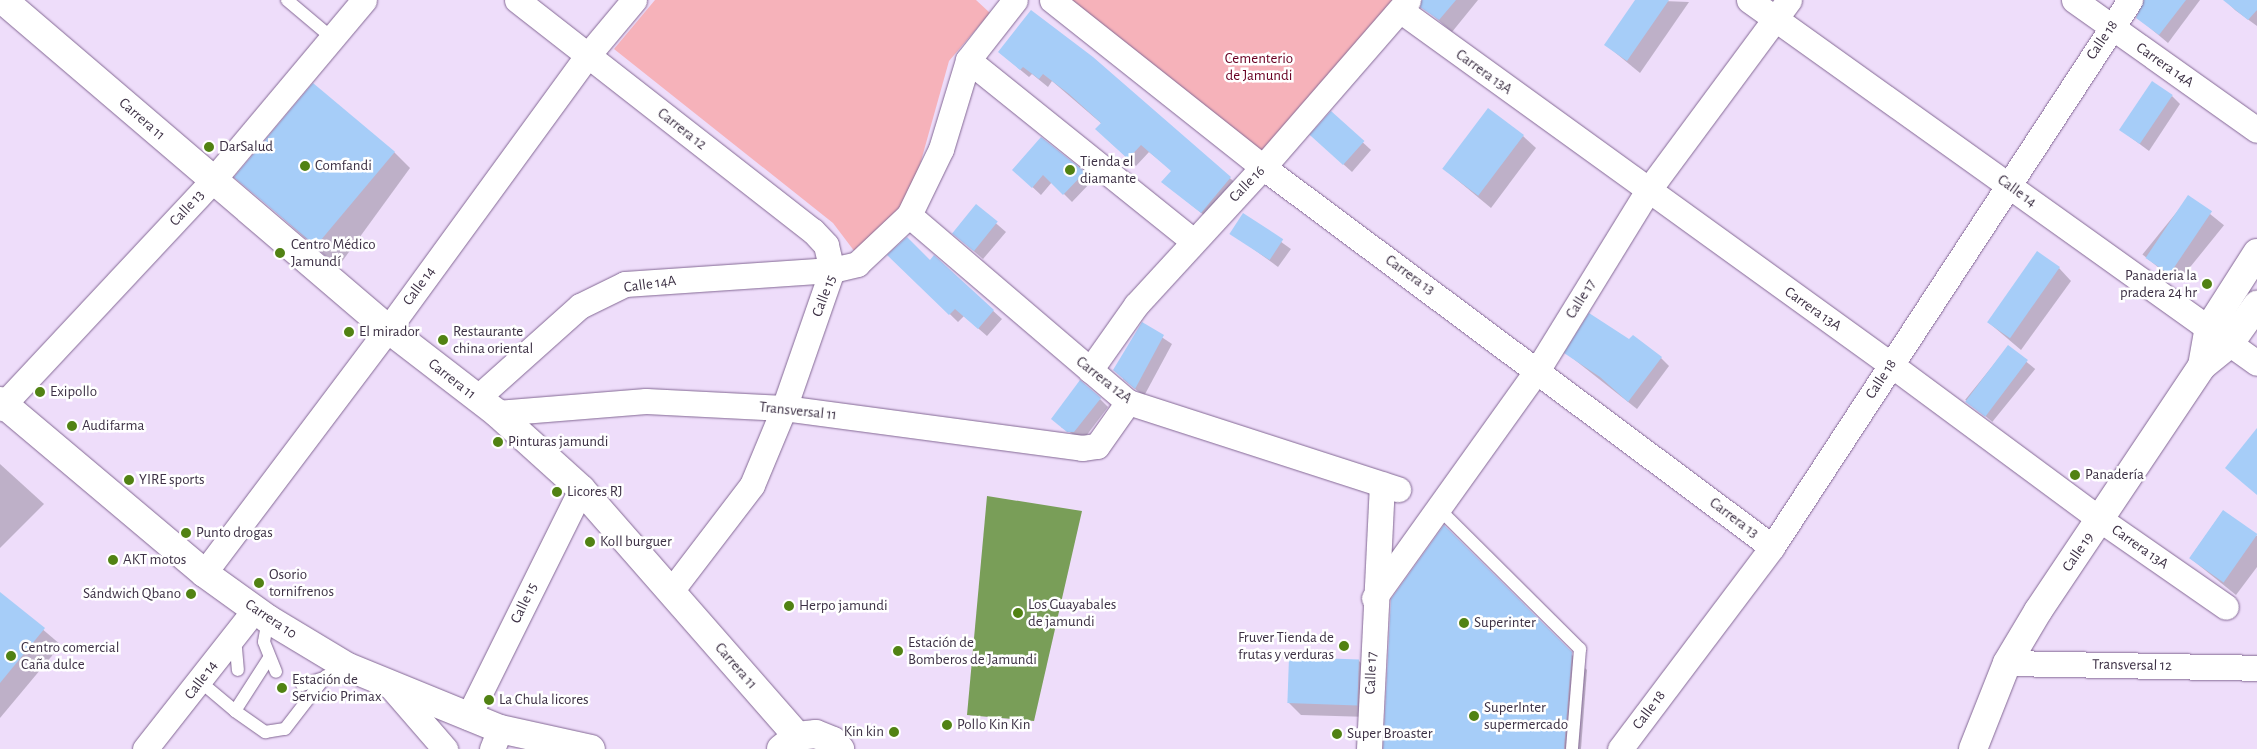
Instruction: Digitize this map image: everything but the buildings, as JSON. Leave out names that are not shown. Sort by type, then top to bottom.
[{"type":"main road","name":"Carrera 11","points":[[3,0],[388,329],[487,406],[581,489],[671,591],[789,742]]},
{"type":"main road","name":"Calle 19","points":[[1973,749],[2007,663],[2202,366],[2219,336],[2257,254]]},
{"type":"main road","name":"Calle 19","points":[[2219,336],[2257,305]]},
{"type":"main road","name":"Carrera 10","points":[[1,404],[204,572],[337,672],[387,682],[468,717],[496,739],[591,749]]},
{"type":"main road","points":[[789,742],[816,734],[833,741],[840,749]]},
{"type":"street","name":"Calle 13","points":[[1,404],[213,180],[331,37],[364,0]]},
{"type":"street","name":"Carrera 12","points":[[517,0],[813,231],[826,245],[832,270]]},
{"type":"street","name":"Calle 14","points":[[204,572],[388,329],[588,55],[634,0]]},
{"type":"street","name":"Carrera 13","points":[[1052,0],[1263,167],[1538,369],[1772,547]]},
{"type":"street","name":"Calle 14","points":[[1749,0],[1782,10],[2007,184],[2257,363]]},
{"type":"street","name":"Carrera 14A","points":[[2074,0],[2257,130]]},
{"type":"street","name":"Calle 18","points":[[1620,749],[1772,547],[2110,26],[2130,0]]},
{"type":"street","name":"Calle 15","points":[[671,591],[752,485],[784,408],[832,270],[857,264],[909,215],[941,148],[968,60],[1004,4]]},
{"type":"street","name":"Calle 16","points":[[1090,370],[1136,305],[1192,241],[1263,167],[1404,5]]},
{"type":"street","name":"Carrera 13A","points":[[1404,5],[1648,192],[1890,364],[2100,520],[2226,607]]},
{"type":"street","name":"Calle 17","points":[[1374,598],[1436,506],[1538,369],[1648,192],[1782,10]]},
{"type":"street","points":[[968,60],[1192,241]]},
{"type":"street","name":"Carrera 12A","points":[[909,215],[1128,402],[1390,487]]},
{"type":"street","name":"Calle 14A","points":[[487,406],[580,306],[625,284],[832,270]]},
{"type":"street","name":"Transversal 11","points":[[487,406],[646,401],[784,408],[1082,448],[1097,446],[1128,402]]},
{"type":"street","name":"Calle 17","points":[[1368,749],[1374,598],[1390,487]]},
{"type":"street","name":"Calle 15","points":[[468,717],[581,489]]},
{"type":"street","name":"Calle 14","points":[[145,749],[202,689],[235,634],[262,614]]},
{"type":"street","name":"Transversal 12","points":[[2007,663],[2257,668]]},
{"type":"street","points":[[387,682],[445,749]]},
{"type":"lane","points":[[287,0],[331,37]]},
{"type":"lane","points":[[1436,506],[1580,649],[1572,749]]},
{"type":"lane","points":[[262,614],[264,642],[276,672]]},
{"type":"lane","points":[[235,634],[238,670]]},
{"type":"lane","points":[[235,710],[269,658]]},
{"type":"lane","points":[[302,685],[337,672]]},
{"type":"lane","points":[[202,689],[265,732],[275,733],[284,729],[337,672]]},
{"type":"lane","points":[[202,689],[226,690]]},
{"type":"green space","points":[[655,0],[976,0],[990,13],[949,61],[907,211],[858,256],[833,223],[614,49]]},
{"type":"green space","name":"Cementerio de Jamundi","points":[[1067,0],[1400,0],[1269,161]]},
{"type":"shaded area","name":"Los Guayabales de jamundi","points":[[987,496],[1082,511],[1034,721],[967,715]]},
{"type":"place","name":"DarSalud","points":[[209,147]]},
{"type":"place","name":"Comfandi","points":[[305,166]]},
{"type":"place","name":"Tienda el diamante","points":[[1070,170]]},
{"type":"place","name":"Centro Médico Jamundí","points":[[280,253]]},
{"type":"place","name":"Panaderia la pradera 24 hr","points":[[2207,284]]},
{"type":"place","name":"El mirador","points":[[349,332]]},
{"type":"place","name":"Restaurante china oriental","points":[[443,340]]},
{"type":"place","name":"Exipollo","points":[[40,392]]},
{"type":"place","name":"Audifarma","points":[[72,426]]},
{"type":"place","name":"Pinturas jamundi","points":[[498,442]]},
{"type":"place","name":"Panadería","points":[[2075,475]]},
{"type":"place","name":"YIRE sports","points":[[129,480]]},
{"type":"place","name":"Licores RJ","points":[[557,492]]},
{"type":"place","name":"Punto drogas","points":[[186,533]]},
{"type":"place","name":"Koll burguer","points":[[590,542]]},
{"type":"place","name":"AKT motos","points":[[113,560]]},
{"type":"place","name":"Osorio tornifrenos","points":[[259,583]]},
{"type":"place","name":"Sándwich Qbano","points":[[191,594]]},
{"type":"place","name":"Herpo jamundi","points":[[789,606]]},
{"type":"place","name":"Los Guayabales de jamundi","points":[[1018,613]]},
{"type":"place","name":"Superinter","points":[[1464,623]]},
{"type":"place","name":"Fruver Tienda de frutas y verduras","points":[[1344,646]]},
{"type":"place","name":"Estación de Bomberos de Jamundi","points":[[898,651]]},
{"type":"place","name":"Centro comercial Caña dulce","points":[[11,656]]},
{"type":"place","name":"Estación de Servicio Primax","points":[[282,688]]},
{"type":"place","name":"La Chula licores","points":[[489,700]]},
{"type":"place","name":"SuperInter supermercado","points":[[1474,716]]},
{"type":"place","name":"Pollo Kin Kin","points":[[947,725]]},
{"type":"place","name":"Kin kin","points":[[894,732]]},
{"type":"place","name":"Super Broaster","points":[[1337,734]]}]
